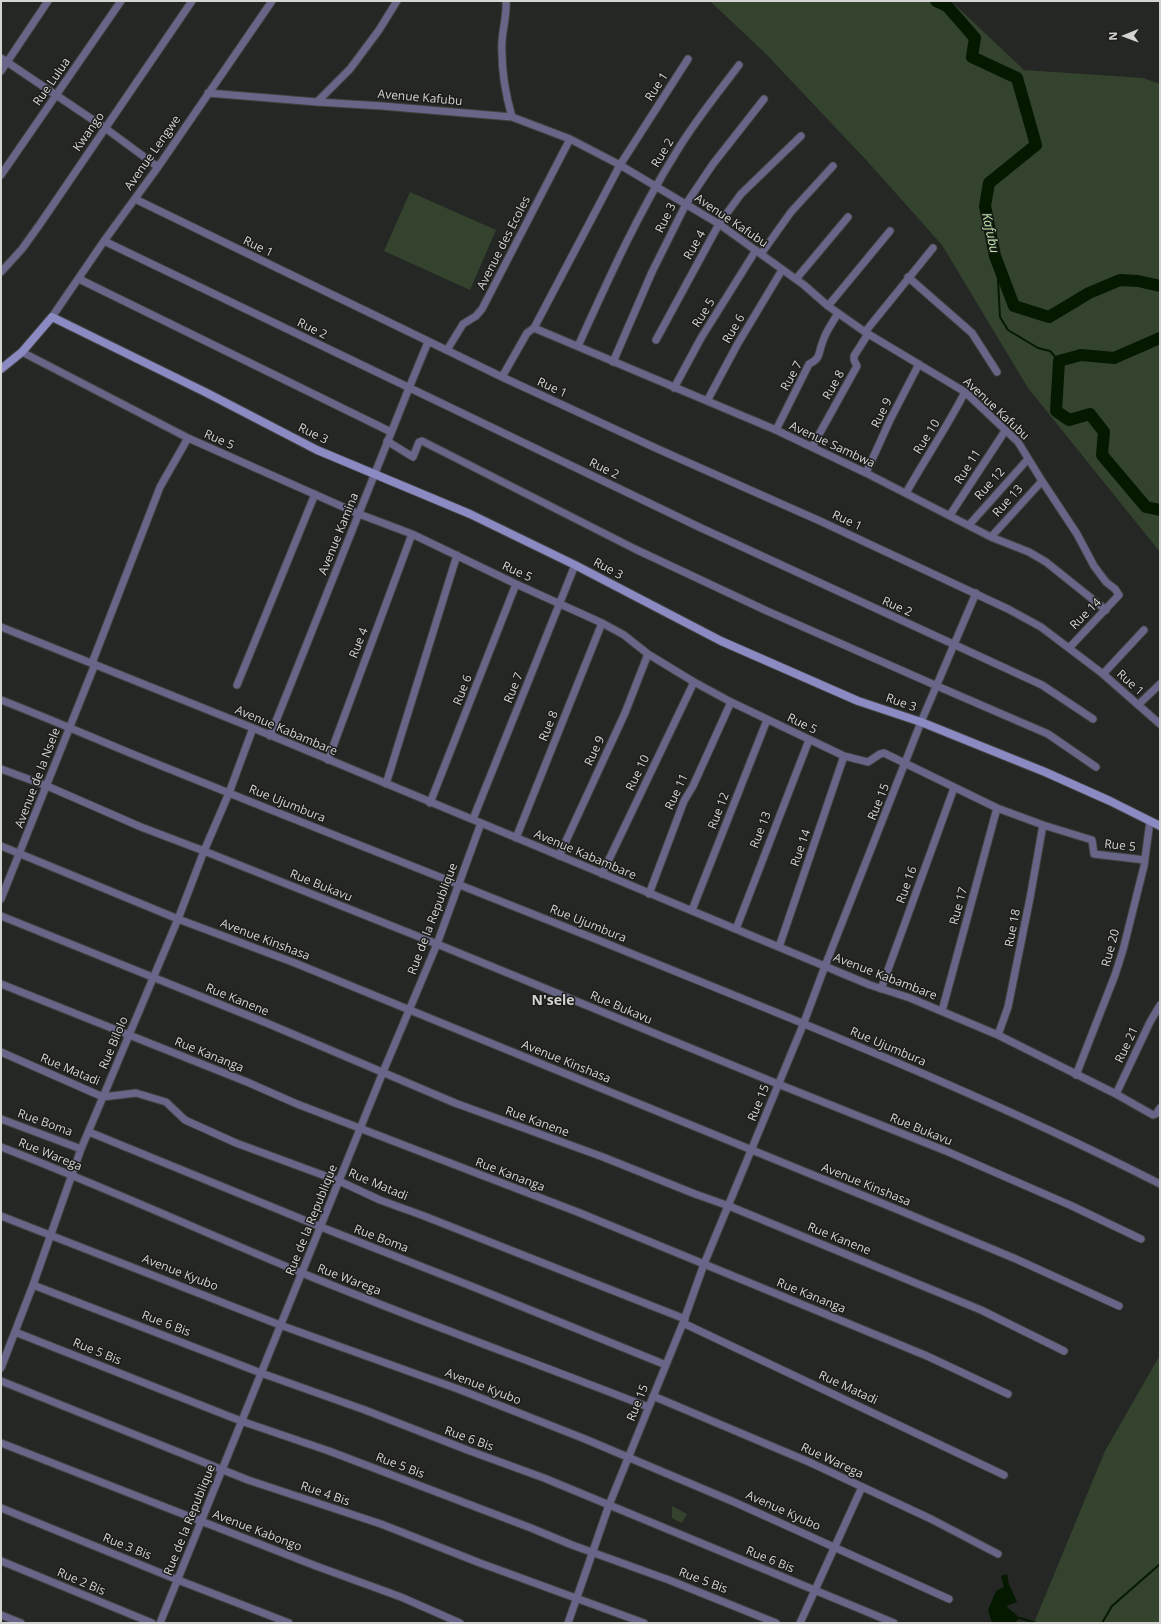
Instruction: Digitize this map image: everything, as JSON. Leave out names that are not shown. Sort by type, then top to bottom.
[{"type":"street","points":[[1,71],[4,60],[48,1]]},
{"type":"street","name":"Rue Lulua","points":[[1,175],[121,1]]},
{"type":"street","name":"Kwango","points":[[1,272],[22,249],[40,224],[192,1]]},
{"type":"street","name":"Avenue Lengwe","points":[[52,317],[104,241],[158,167],[272,1]]},
{"type":"street","points":[[317,102],[350,70],[379,30],[397,1]]},
{"type":"street","points":[[506,1],[502,41],[504,88],[512,117]]},
{"type":"street","name":"Rue 1","points":[[502,377],[527,333],[534,328],[620,165],[688,59]]},
{"type":"street","points":[[4,60],[105,128],[158,167]]},
{"type":"street","name":"Rue 2","points":[[578,346],[655,187],[691,129],[739,65]]},
{"type":"street","name":"Avenue Kafubu","points":[[208,93],[512,117],[570,139],[620,165],[719,224],[796,280],[828,306],[867,333],[965,392],[1018,442],[1077,534],[1094,566],[1106,582],[1115,589],[1119,595]]},
{"type":"street","name":"Rue 3","points":[[613,362],[652,272],[686,204],[713,164],[764,99]]},
{"type":"street","name":"Rue 4","points":[[656,340],[719,224],[741,194],[800,136]]},
{"type":"street","name":"Avenue des Ecoles","points":[[446,350],[463,324],[476,316],[482,309],[570,139]]},
{"type":"street","name":"Rue 5","points":[[674,388],[701,338],[758,252],[791,212],[833,166]]},
{"type":"street","name":"Rue 1","points":[[135,199],[502,377],[1008,608],[1041,627],[1103,674],[1160,724]]},
{"type":"street","points":[[796,280],[848,217]]},
{"type":"street","points":[[828,306],[890,231]]},
{"type":"street","name":"Rue 2","points":[[104,241],[714,534],[1042,685],[1093,719]]},
{"type":"street","name":"Rue 8","points":[[812,447],[857,366],[854,356],[867,333],[908,277],[933,248]]},
{"type":"street","name":"Rue 6","points":[[707,402],[737,345],[782,270]]},
{"type":"street","points":[[908,277],[972,333],[997,372]]},
{"type":"street","points":[[79,279],[391,432]]},
{"type":"street","name":"Rue 7","points":[[776,430],[809,364],[817,360],[821,352],[822,342],[838,313]]},
{"type":"street","points":[[1,369],[22,352],[52,317]]},
{"type":"street","name":"Rue 3","points":[[52,317],[207,393],[317,450],[470,514],[575,565],[721,641],[858,701],[921,722],[1045,772],[1160,826]]},
{"type":"street","name":"Avenue Sambwa","points":[[534,328],[776,430],[866,473],[991,537],[1029,552],[1046,562],[1106,610]]},
{"type":"street","name":"Avenue Kamina","points":[[270,736],[387,441],[428,342]]},
{"type":"street","name":"Rue 5","points":[[22,352],[188,438],[359,514],[412,534],[602,623],[624,636],[648,654],[694,682],[767,720],[844,756],[868,762],[884,753],[997,808],[1042,825],[1092,840],[1094,854],[1145,860]]},
{"type":"street","name":"Rue 9","points":[[866,473],[890,420],[919,364]]},
{"type":"street","name":"Rue 10","points":[[906,493],[928,454],[952,418],[965,392]]},
{"type":"street","name":"Rue 11","points":[[950,515],[1005,431]]},
{"type":"street","name":"Avenue de la Nsele","points":[[1,899],[70,727],[160,488],[188,438]]},
{"type":"street","points":[[387,441],[413,457],[419,442],[422,441],[635,549],[819,635],[1048,734],[1096,767]]},
{"type":"street","name":"Rue 12","points":[[969,525],[1028,458]]},
{"type":"street","name":"Rue 13","points":[[991,537],[1042,481]]},
{"type":"street","points":[[237,685],[315,494]]},
{"type":"street","name":"Rue 4","points":[[328,760],[412,534]]},
{"type":"street","points":[[386,784],[457,555]]},
{"type":"street","name":"Rue 7","points":[[473,819],[575,565]]},
{"type":"street","name":"Rue 6","points":[[430,803],[516,584]]},
{"type":"street","name":"Rue 15","points":[[568,1623],[591,1551],[684,1321],[704,1264],[730,1206],[751,1150],[803,1024],[921,722],[976,593]]},
{"type":"street","name":"Rue 14","points":[[1068,648],[1119,595]]},
{"type":"street","name":"Rue 8","points":[[516,838],[602,623]]},
{"type":"street","name":"Avenue Kabambare","points":[[1,627],[253,728],[430,803],[473,819],[649,894],[692,910],[881,989],[942,1011],[998,1035],[1155,1115],[1160,1108]]},
{"type":"street","points":[[1103,674],[1144,630]]},
{"type":"street","name":"Rue 9","points":[[559,856],[625,713],[648,654]]},
{"type":"street","name":"Rue 10","points":[[602,874],[694,682]]},
{"type":"street","points":[[1138,705],[1160,684]]},
{"type":"street","name":"Rue Ujumbura","points":[[1,700],[839,1038],[977,1097],[1107,1157],[1160,1184]]},
{"type":"street","name":"Rue 11","points":[[649,894],[684,801],[693,786],[731,702]]},
{"type":"street","name":"Rue 12","points":[[692,910],[767,720]]},
{"type":"street","name":"Rue Bilolo","points":[[1,1368],[33,1285],[71,1174],[178,919],[204,851],[229,793],[253,728]]},
{"type":"street","name":"Rue 13","points":[[736,929],[809,740]]},
{"type":"street","name":"Rue 14","points":[[779,947],[844,756]]},
{"type":"street","name":"Rue Bukavu","points":[[1,769],[47,786],[141,827],[437,944],[778,1084],[946,1151],[1072,1206],[1141,1239]]},
{"type":"street","name":"Rue 16","points":[[881,989],[954,788]]},
{"type":"street","name":"Rue 17","points":[[942,1011],[997,808]]},
{"type":"street","name":"Rue 20","points":[[1076,1075],[1115,975],[1145,860],[1150,821]]},
{"type":"street","name":"Rue de la Republique","points":[[160,1623],[201,1520],[223,1470],[280,1325],[303,1273],[383,1072],[437,944],[480,823]]},
{"type":"street","name":"Rue 18","points":[[998,1035],[1008,1007],[1030,898],[1042,825]]},
{"type":"street","name":"Avenue Kinshasa","points":[[1,846],[178,919],[295,963],[1016,1259],[1119,1306]]},
{"type":"street","name":"Rue Kanene","points":[[1,916],[269,1024],[455,1103],[603,1157],[695,1194],[730,1206],[981,1310],[1064,1351]]},
{"type":"street","name":"Rue Kananga","points":[[1,984],[247,1082],[297,1104],[580,1213],[927,1356],[1008,1394]]},
{"type":"street","name":"Rue 21","points":[[1116,1094],[1150,1022],[1160,1006]]},
{"type":"street","name":"Rue Matadi","points":[[1,1052],[103,1097],[136,1093],[166,1102],[185,1120],[236,1144],[340,1181],[380,1200],[432,1219],[684,1321],[1004,1474]]},
{"type":"street","name":"Rue Boma","points":[[1,1119],[81,1149]]},
{"type":"street","name":"Rue Boma","points":[[89,1132],[321,1227],[666,1365]]},
{"type":"street","name":"Rue Warega","points":[[1,1147],[71,1174],[114,1194],[303,1273],[648,1407]]},
{"type":"street","name":"Avenue Kyubo","points":[[1,1216],[280,1325],[458,1389],[629,1457],[949,1599]]},
{"type":"street","name":"Rue 6 Bis","points":[[33,1285],[261,1373],[365,1410],[544,1478],[894,1623]]},
{"type":"street","name":"Rue 5 Bis","points":[[15,1332],[241,1421],[328,1451],[572,1545],[698,1591],[776,1623]]},
{"type":"street","name":"Rue 4 Bis","points":[[1,1381],[223,1470],[381,1524],[494,1568],[644,1623]]},
{"type":"street","name":"Rue Warega","points":[[653,1396],[862,1486],[931,1519],[998,1554]]},
{"type":"street","name":"Avenue Kabongo","points":[[1,1443],[401,1597],[460,1623]]},
{"type":"street","points":[[800,1623],[862,1486]]},
{"type":"street","name":"Rue 3 Bis","points":[[1,1508],[178,1580],[289,1623]]},
{"type":"street","name":"Rue 2 Bis","points":[[1,1561],[152,1623]]},
{"type":"street","points":[[1,1615],[21,1623]]},
{"type":"shaded area","points":[[710,1],[951,1],[1024,70],[1143,78],[1160,84],[1160,552],[1028,388],[942,245],[868,162],[767,55]]},
{"type":"shaded area","points":[[410,192],[496,230],[470,290],[384,251]]},
{"type":"shaded area","points":[[1160,1355],[1160,1623],[1034,1623],[1105,1451]]},
{"type":"shaded area","points":[[672,1506],[687,1514],[682,1523],[672,1518]]},
{"type":"shaded area","points":[[1007,1574],[1009,1584],[1017,1602],[1006,1606],[1020,1618],[1014,1623],[992,1623],[988,1610],[996,1591],[1004,1587],[1001,1576]]},
{"type":"waterway","name":"Kafubu","points":[[936,1],[947,6],[975,38],[972,57],[1017,78],[1036,145],[989,183],[985,206],[995,256],[1014,306],[1049,317],[1089,293],[1120,280],[1138,281],[1160,286]]},
{"type":"waterway","points":[[997,262],[1000,317],[1008,330],[1038,348],[1050,351],[1059,361]]},
{"type":"waterway","name":"Kafubu","points":[[1160,338],[1114,358],[1081,355],[1059,361],[1056,411],[1069,420],[1090,414],[1104,432],[1102,455],[1146,507],[1160,510]]},
{"type":"waterway","points":[[1102,1623],[1112,1606],[1160,1564]]},
{"type":"waterway","points":[[1020,1618],[1036,1623]]},
{"type":"district","name":"N'sele","points":[[553,1001]]}]
